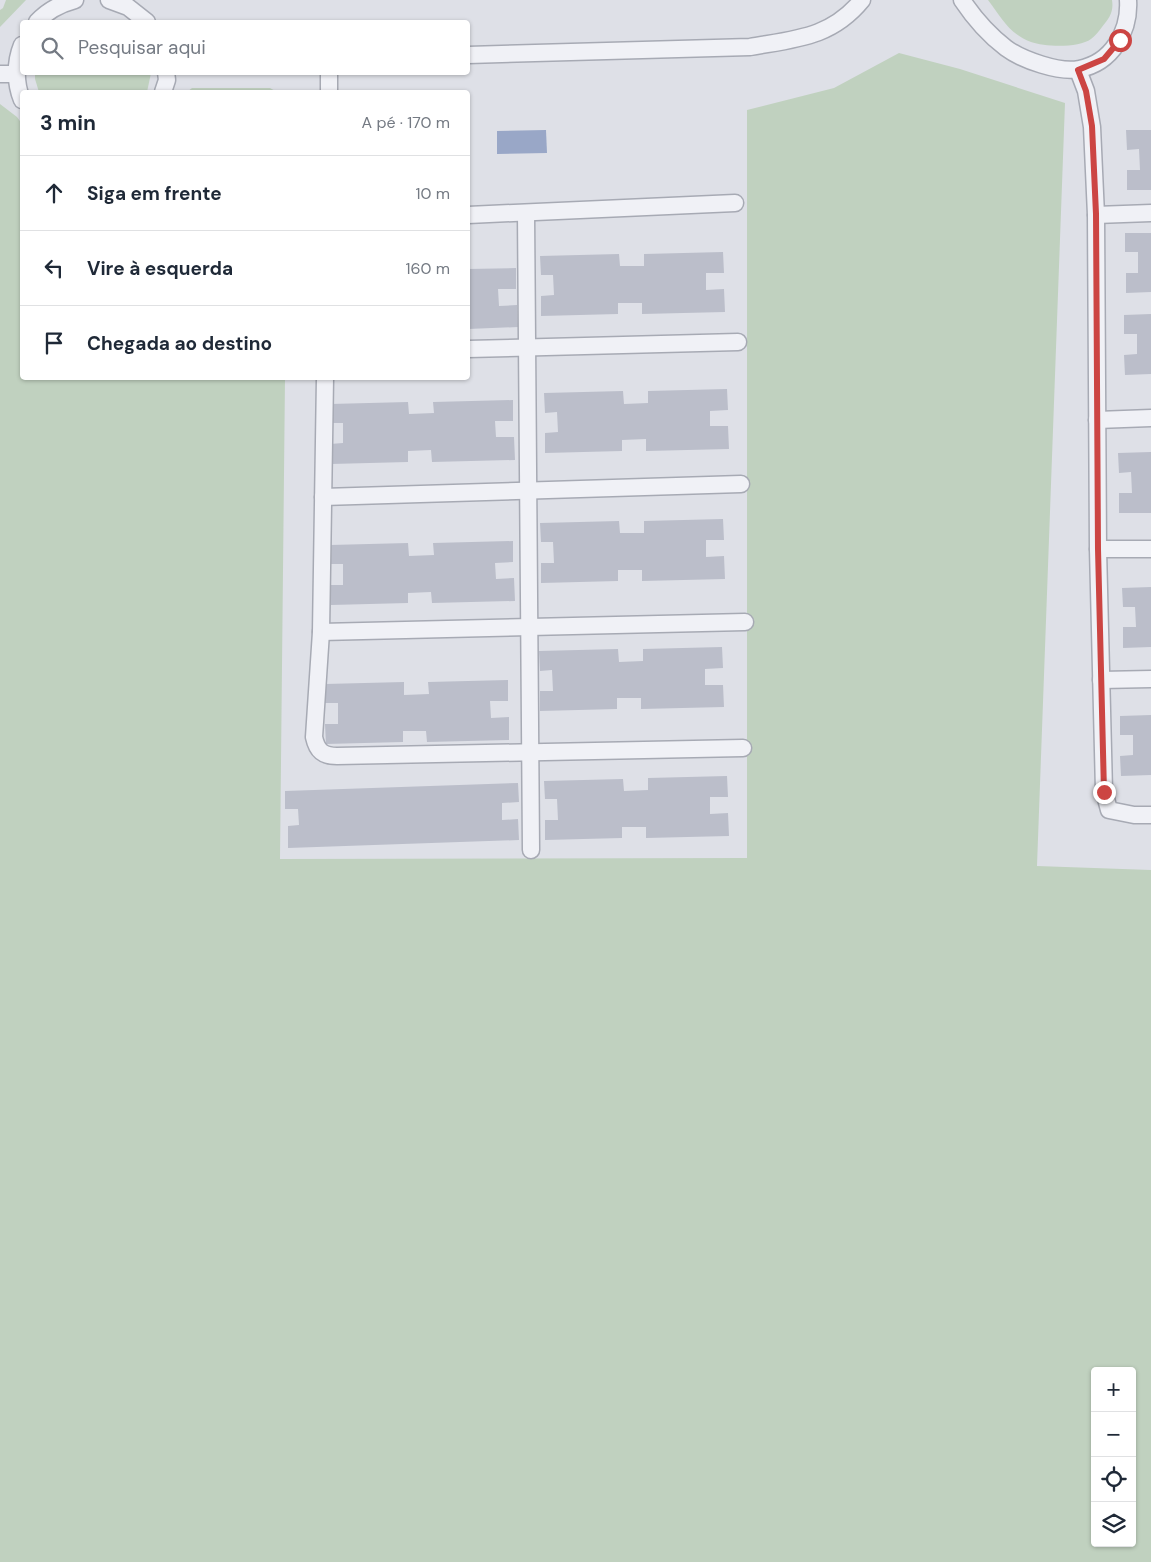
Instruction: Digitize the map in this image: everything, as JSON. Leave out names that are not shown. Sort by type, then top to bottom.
[{"type":"lane","points":[[39,20],[62,3],[75,0]]},
{"type":"lane","points":[[109,0],[128,7],[144,20]]},
{"type":"lane","points":[[470,55],[750,47],[795,40],[820,33],[838,23],[862,0]]},
{"type":"lane","points":[[962,0],[982,26],[1007,49],[1034,61],[1057,68],[1078,70],[1104,59],[1120,40],[1125,28],[1128,0]]},
{"type":"lane","points":[[20,50],[16,74],[20,94]]},
{"type":"lane","points":[[1078,70],[1086,91],[1092,126],[1096,214],[1098,549],[1104,792],[1109,810],[1134,815],[1151,815]]},
{"type":"lane","points":[[0,74],[16,74]]},
{"type":"lane","points":[[164,90],[167,80],[166,75]]},
{"type":"lane","points":[[329,75],[329,90]]},
{"type":"lane","points":[[470,215],[735,203]]},
{"type":"lane","points":[[526,212],[531,850]]},
{"type":"lane","points":[[1096,214],[1151,213]]},
{"type":"lane","points":[[470,349],[738,342]]},
{"type":"lane","points":[[325,380],[321,632],[314,737],[316,746],[321,753],[337,756],[742,748]]},
{"type":"lane","points":[[1097,420],[1151,418]]},
{"type":"lane","points":[[323,497],[741,484]]},
{"type":"lane","points":[[1098,549],[1151,549]]},
{"type":"lane","points":[[321,632],[745,622]]},
{"type":"lane","points":[[1101,680],[1151,679]]},
{"type":"green space","points":[[6,0],[26,0],[0,27],[0,10],[3,8]]},
{"type":"green space","points":[[988,0],[1112,0],[1112,8],[1107,21],[1091,39],[1079,44],[1053,46],[1031,42],[1011,30]]},
{"type":"green space","points":[[899,53],[960,69],[1065,103],[1037,866],[1151,870],[1151,1562],[0,1562],[0,104],[20,121],[20,380],[285,380],[280,859],[747,858],[747,110],[834,88]]},
{"type":"green space","points":[[35,75],[151,75],[147,90],[38,90]]},
{"type":"green space","points":[[192,88],[270,88],[274,90],[190,90]]},
{"type":"water","points":[[546,130],[547,153],[497,154],[497,131]]},
{"type":"building","points":[[1126,130],[1151,130],[1151,190],[1127,190],[1127,170],[1140,170],[1139,149],[1127,150]]},
{"type":"building","points":[[1125,233],[1151,233],[1151,292],[1126,293],[1126,273],[1138,273],[1138,252],[1125,252]]},
{"type":"building","points":[[723,252],[724,273],[706,273],[706,290],[724,289],[725,312],[642,314],[642,303],[618,303],[618,314],[541,316],[541,296],[554,295],[553,275],[541,275],[540,256],[619,254],[620,266],[644,266],[644,254]]},
{"type":"building","points":[[516,268],[516,289],[498,289],[499,306],[517,305],[518,327],[470,329],[470,269]]},
{"type":"building","points":[[1151,314],[1151,374],[1125,375],[1124,355],[1137,354],[1137,334],[1124,334],[1124,315]]},
{"type":"building","points":[[727,389],[728,410],[710,411],[710,426],[728,426],[729,449],[646,451],[646,439],[622,440],[622,451],[545,453],[545,433],[558,432],[557,412],[545,413],[544,393],[623,391],[624,404],[648,403],[648,391]]},
{"type":"building","points":[[513,400],[513,421],[495,421],[496,437],[514,437],[515,460],[432,462],[431,450],[408,451],[408,462],[331,464],[330,444],[343,443],[343,423],[330,423],[330,404],[408,402],[409,414],[434,413],[433,402]]},
{"type":"building","points":[[1151,452],[1151,513],[1119,513],[1119,493],[1132,493],[1131,472],[1119,473],[1118,453]]},
{"type":"building","points":[[723,519],[724,540],[706,540],[706,557],[724,556],[725,579],[642,581],[642,570],[618,570],[618,581],[541,583],[541,563],[554,563],[553,542],[541,542],[540,523],[619,521],[620,533],[644,533],[644,521]]},
{"type":"building","points":[[513,541],[513,562],[495,563],[496,579],[514,578],[515,601],[432,603],[431,592],[408,593],[408,603],[331,605],[330,585],[343,585],[343,564],[330,564],[330,545],[408,543],[409,556],[434,555],[433,543]]},
{"type":"building","points":[[1151,587],[1151,647],[1123,648],[1123,627],[1136,627],[1135,607],[1123,607],[1122,588]]},
{"type":"building","points":[[722,647],[723,668],[705,669],[705,685],[723,685],[724,707],[641,709],[641,698],[617,698],[617,709],[540,711],[540,691],[553,691],[552,670],[540,671],[539,651],[618,649],[619,662],[643,661],[643,649]]},
{"type":"building","points":[[508,680],[508,701],[490,701],[491,718],[509,717],[509,740],[427,742],[426,731],[403,731],[403,742],[326,744],[325,724],[338,724],[338,703],[325,703],[325,684],[404,682],[404,695],[429,694],[428,682]]},
{"type":"building","points":[[1151,715],[1151,775],[1121,776],[1120,756],[1133,755],[1133,735],[1120,735],[1120,716]]},
{"type":"building","points":[[727,776],[728,797],[710,797],[710,814],[728,813],[729,836],[646,838],[646,827],[622,827],[622,838],[545,840],[545,820],[558,820],[557,799],[545,799],[544,781],[623,779],[624,791],[648,790],[648,778]]},
{"type":"building","points":[[518,783],[519,802],[502,803],[502,820],[518,819],[519,840],[288,848],[288,826],[299,825],[298,809],[285,809],[285,791]]},
{"type":"route","points":[[1104,792],[1098,549],[1096,214],[1092,126],[1086,91],[1078,70],[1104,59],[1120,40]]}]
